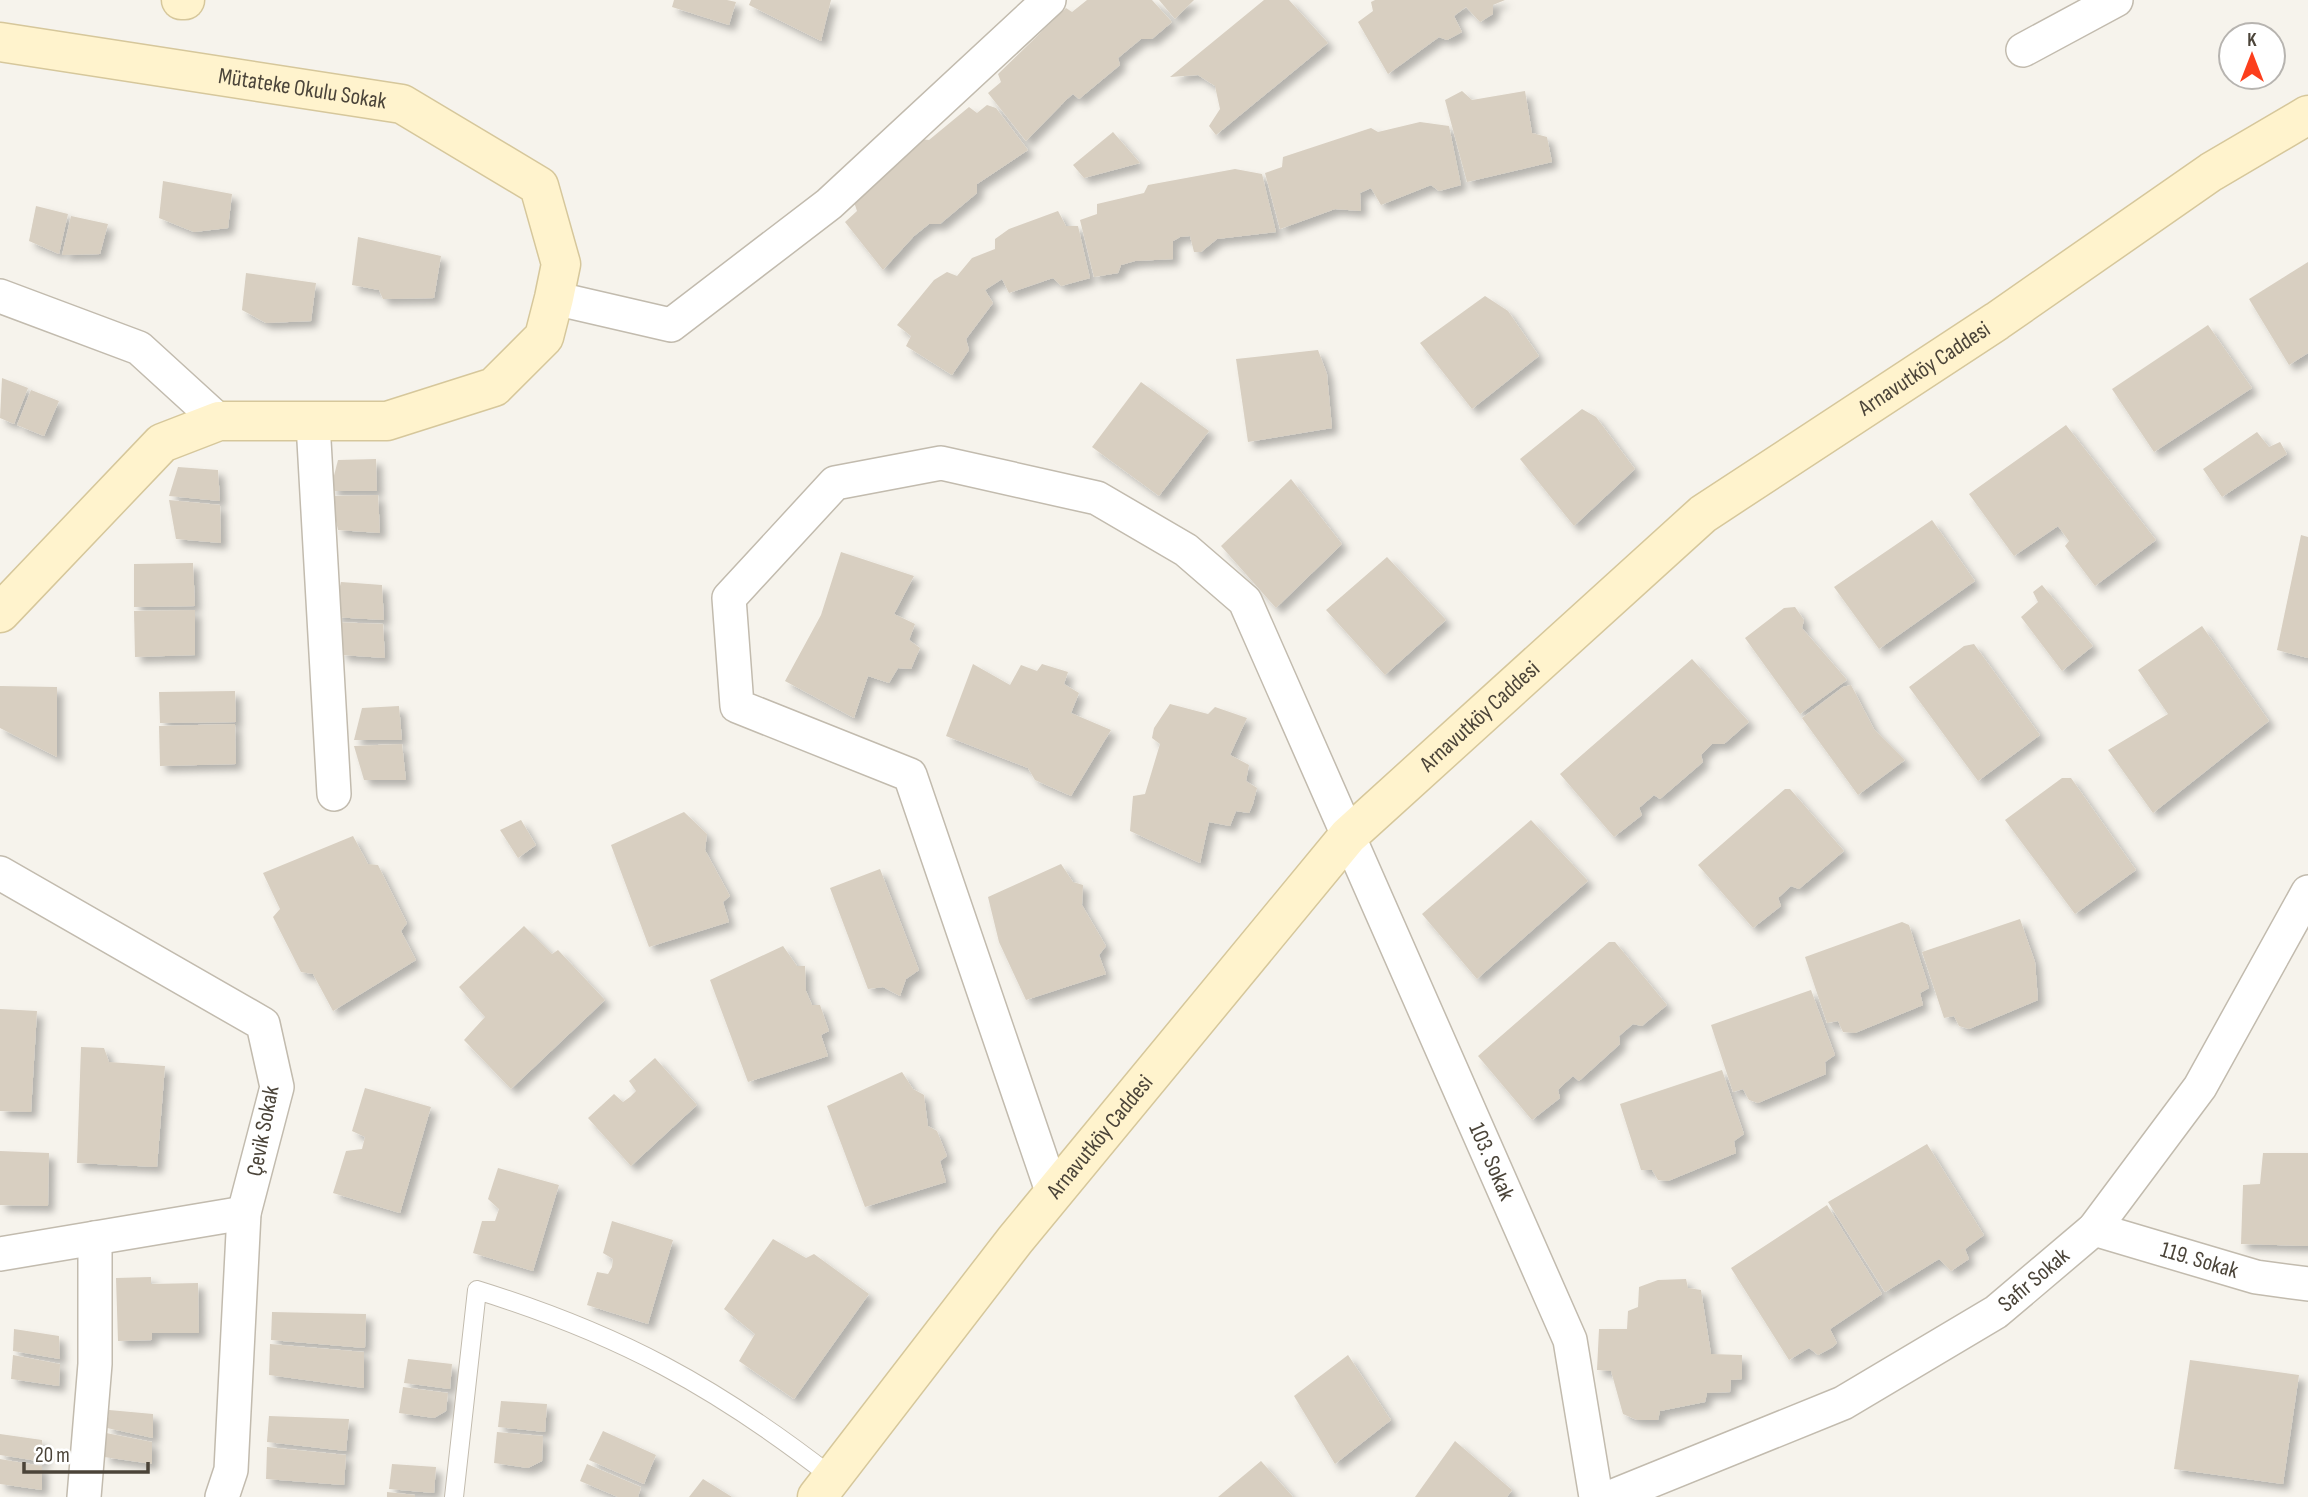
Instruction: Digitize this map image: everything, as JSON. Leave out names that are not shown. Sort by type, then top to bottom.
[{"type":"street","points":[[554,298],[671,325],[829,204],[1049,0]]},
{"type":"street","points":[[2023,50],[2116,0]]},
{"type":"street","name":"Mütateke Okulu Sokak","points":[[0,42],[402,104],[539,186],[561,264],[544,337],[494,387],[387,421],[219,421],[162,443],[0,613]]},
{"type":"street","name":"Arnavutköy Caddesi","points":[[825,1487],[1052,1194],[1348,836],[1703,514],[1997,321],[2211,172],[2308,115]]},
{"type":"street","points":[[0,296],[139,348],[219,421]]},
{"type":"street","points":[[313,423],[334,794]]},
{"type":"street","name":"103. Sokak","points":[[1052,1194],[910,775],[737,706],[729,598],[835,482],[942,463],[1097,498],[1186,550],[1245,601],[1570,1340],[1596,1497]]},
{"type":"street","name":"Çevik Sokak","points":[[0,873],[263,1024],[277,1087],[244,1213],[231,1470],[222,1497]]},
{"type":"street","name":"Safir Sokak","points":[[1611,1497],[1843,1403],[1996,1312],[2094,1229],[2200,1087],[2308,892]]},
{"type":"street","points":[[0,1254],[244,1213]]},
{"type":"street","name":"119. Sokak","points":[[2094,1229],[2256,1276],[2308,1284]]},
{"type":"street","points":[[84,1497],[95,1364],[95,1238]]},
{"type":"lane","points":[[454,1497],[477,1290],[599,1332],[657,1359],[718,1394],[825,1487]]},
{"type":"building","points":[[674,0],[736,2],[729,25],[672,7]]},
{"type":"building","points":[[751,0],[831,0],[821,41],[749,5]]},
{"type":"building","points":[[1087,0],[1152,0],[1172,22],[1152,39],[1141,39],[1118,58],[1120,65],[1079,99],[1073,94],[1026,141],[988,93],[1001,82],[998,74],[1066,8],[1072,12]]},
{"type":"building","points":[[1159,0],[1194,0],[1175,19]]},
{"type":"building","points":[[1264,0],[1289,0],[1328,43],[1216,135],[1209,126],[1220,109],[1215,86],[1198,75],[1170,77]]},
{"type":"building","points":[[1505,0],[1493,5],[1493,14],[1480,22],[1466,7],[1454,16],[1462,32],[1447,40],[1439,37],[1388,74],[1358,22],[1373,11],[1371,2]]},
{"type":"building","points":[[1462,91],[1472,100],[1525,91],[1532,133],[1547,137],[1552,162],[1467,182],[1445,100]]},
{"type":"building","points":[[987,105],[996,108],[1028,150],[977,184],[977,193],[940,224],[929,224],[914,236],[883,270],[845,222],[857,211],[854,202],[920,139],[929,140],[969,107],[977,113]]},
{"type":"building","points":[[1420,122],[1449,126],[1461,185],[1439,191],[1431,185],[1381,205],[1371,188],[1360,193],[1361,211],[1335,209],[1280,229],[1265,173],[1282,167],[1283,157],[1371,128],[1378,132]]},
{"type":"building","points":[[1113,132],[1140,163],[1084,178],[1073,165]]},
{"type":"building","points":[[1235,169],[1262,174],[1276,232],[1217,239],[1201,252],[1194,252],[1190,236],[1180,237],[1173,241],[1173,259],[1135,261],[1121,265],[1118,273],[1094,277],[1080,220],[1097,214],[1097,204],[1144,193],[1148,185]]},
{"type":"building","points":[[163,181],[232,194],[228,228],[194,232],[159,218]]},
{"type":"building","points":[[36,206],[68,214],[59,254],[29,241]]},
{"type":"building","points":[[1058,211],[1066,226],[1078,226],[1090,278],[1061,286],[1053,278],[1009,293],[1002,279],[985,290],[993,303],[966,339],[969,350],[952,375],[906,346],[911,336],[897,325],[934,280],[947,272],[957,276],[972,258],[995,249],[995,239],[1009,229]]},
{"type":"building","points":[[71,216],[108,224],[100,254],[62,255]]},
{"type":"building","points":[[358,237],[441,256],[434,298],[383,299],[379,290],[352,285]]},
{"type":"building","points":[[2308,262],[2308,353],[2289,365],[2249,299]]},
{"type":"building","points":[[246,273],[316,283],[311,321],[266,323],[242,310]]},
{"type":"building","points":[[1485,296],[1508,311],[1539,356],[1472,409],[1420,343]]},
{"type":"building","points":[[2208,325],[2252,388],[2154,452],[2112,389]]},
{"type":"building","points":[[1318,350],[1327,374],[1332,428],[1248,442],[1236,359]]},
{"type":"building","points":[[2,378],[28,388],[14,424],[0,418]]},
{"type":"building","points":[[1141,382],[1209,431],[1159,496],[1092,447]]},
{"type":"building","points":[[31,390],[59,401],[44,436],[17,425]]},
{"type":"building","points":[[1582,409],[1596,417],[1635,469],[1574,526],[1520,459]]},
{"type":"building","points":[[2066,425],[2156,540],[2095,586],[2065,546],[2069,541],[2058,526],[2014,556],[1969,494]]},
{"type":"building","points":[[2257,432],[2269,447],[2280,442],[2287,454],[2222,497],[2203,469]]},
{"type":"building","points":[[376,459],[377,491],[330,491],[338,460]]},
{"type":"building","points":[[178,467],[218,470],[220,501],[169,496]]},
{"type":"building","points":[[1291,479],[1342,544],[1276,608],[1221,546]]},
{"type":"building","points":[[378,495],[380,533],[338,530],[330,496]]},
{"type":"building","points":[[169,500],[220,505],[221,543],[176,539]]},
{"type":"building","points":[[1932,520],[1975,581],[1879,649],[1834,587]]},
{"type":"building","points":[[2301,535],[2308,537],[2308,658],[2277,650]]},
{"type":"building","points":[[841,552],[914,576],[894,614],[915,624],[909,640],[920,648],[911,669],[898,668],[889,683],[868,676],[854,718],[785,681],[821,615]]},
{"type":"building","points":[[1387,557],[1446,620],[1385,675],[1326,610]]},
{"type":"building","points":[[193,563],[195,606],[134,607],[134,564]]},
{"type":"building","points":[[341,582],[382,585],[384,620],[333,617]]},
{"type":"building","points":[[2042,585],[2093,646],[2062,671],[2021,617],[2038,602],[2033,592]]},
{"type":"building","points":[[1795,607],[1804,620],[1802,628],[1847,680],[1800,714],[1745,638],[1784,608]]},
{"type":"building","points":[[195,610],[195,655],[135,657],[134,611]]},
{"type":"building","points":[[332,622],[383,624],[385,658],[342,655]]},
{"type":"building","points":[[2202,626],[2269,721],[2153,813],[2108,750],[2168,714],[2138,670]]},
{"type":"building","points":[[1974,644],[2040,735],[1978,781],[1909,687],[1964,646]]},
{"type":"building","points":[[1692,659],[1749,722],[1724,744],[1712,744],[1701,755],[1703,762],[1660,799],[1654,795],[1639,808],[1642,815],[1614,837],[1560,774]]},
{"type":"building","points":[[973,664],[1010,685],[1021,665],[1037,671],[1042,664],[1068,672],[1064,684],[1079,693],[1071,713],[1111,730],[1071,796],[1035,780],[1028,768],[946,736]]},
{"type":"building","points":[[1851,685],[1874,729],[1905,760],[1858,795],[1802,718],[1843,687]]},
{"type":"building","points":[[0,686],[57,687],[57,757],[0,728]]},
{"type":"building","points":[[235,691],[236,722],[160,723],[159,692]]},
{"type":"building","points":[[1170,704],[1208,714],[1215,707],[1247,718],[1230,755],[1249,765],[1246,781],[1257,788],[1253,804],[1249,813],[1236,811],[1230,826],[1209,822],[1200,863],[1130,831],[1133,796],[1145,794],[1160,744],[1152,738],[1154,728]]},
{"type":"building","points":[[399,706],[402,740],[354,740],[362,708]]},
{"type":"building","points":[[235,724],[236,764],[160,766],[159,726]]},
{"type":"building","points":[[402,744],[406,780],[364,780],[354,746]]},
{"type":"building","points":[[2062,778],[2071,778],[2136,870],[2075,914],[2005,820]]},
{"type":"building","points":[[1785,789],[1790,789],[1844,851],[1799,889],[1791,886],[1778,898],[1781,906],[1753,928],[1698,865]]},
{"type":"building","points":[[684,812],[707,834],[705,850],[730,896],[723,902],[729,922],[649,947],[611,845]]},
{"type":"building","points":[[521,820],[536,845],[518,858],[500,830]]},
{"type":"building","points":[[1531,820],[1588,881],[1477,979],[1422,914]]},
{"type":"building","points":[[353,836],[368,864],[378,865],[407,923],[401,931],[416,960],[333,1011],[313,974],[301,972],[273,917],[280,909],[263,873]]},
{"type":"building","points":[[1061,864],[1073,882],[1083,885],[1082,905],[1106,946],[1099,955],[1106,974],[1026,1000],[999,942],[988,897]]},
{"type":"building","points":[[880,869],[919,970],[906,979],[900,996],[883,987],[868,989],[830,888]]},
{"type":"building","points":[[2020,919],[2035,962],[2038,1000],[1969,1029],[1959,1026],[1954,1016],[1944,1018],[1922,952]]},
{"type":"building","points":[[1902,922],[1909,925],[1929,988],[1920,993],[1923,1005],[1855,1033],[1843,1032],[1838,1021],[1827,1023],[1805,957]]},
{"type":"building","points":[[524,926],[552,954],[558,950],[605,1000],[511,1089],[464,1040],[485,1017],[459,987]]},
{"type":"building","points":[[1609,942],[1615,942],[1667,1005],[1642,1026],[1633,1024],[1619,1036],[1620,1044],[1579,1081],[1573,1076],[1558,1090],[1560,1098],[1532,1120],[1478,1056]]},
{"type":"building","points":[[783,946],[797,966],[805,966],[806,991],[812,1005],[820,1005],[829,1031],[821,1035],[828,1056],[748,1082],[710,980]]},
{"type":"building","points":[[1811,990],[1835,1055],[1825,1062],[1826,1074],[1758,1103],[1749,1100],[1743,1089],[1733,1092],[1711,1025]]},
{"type":"building","points":[[0,1009],[37,1011],[31,1112],[0,1111]]},
{"type":"building","points":[[81,1047],[104,1048],[109,1062],[165,1066],[157,1167],[77,1163]]},
{"type":"building","points":[[655,1058],[697,1105],[631,1166],[588,1118],[614,1094],[623,1102],[630,1097],[636,1091],[629,1081]]},
{"type":"building","points":[[1722,1070],[1744,1134],[1734,1141],[1736,1153],[1668,1181],[1658,1180],[1652,1170],[1641,1170],[1620,1104]]},
{"type":"building","points":[[902,1072],[913,1089],[924,1095],[928,1126],[937,1131],[947,1156],[940,1161],[946,1182],[865,1207],[827,1106]]},
{"type":"building","points":[[365,1088],[431,1107],[400,1213],[333,1193],[346,1151],[362,1149],[365,1137],[352,1131]]},
{"type":"building","points":[[1927,1144],[1984,1235],[1965,1249],[1969,1259],[1951,1271],[1939,1259],[1885,1292],[1828,1202]]},
{"type":"building","points":[[0,1151],[49,1153],[48,1206],[0,1205]]},
{"type":"building","points":[[2263,1153],[2308,1153],[2308,1246],[2241,1244],[2243,1185],[2260,1184]]},
{"type":"building","points":[[498,1168],[559,1185],[533,1271],[473,1253],[482,1221],[495,1221],[499,1209],[488,1199]]},
{"type":"building","points":[[1827,1205],[1882,1294],[1830,1329],[1837,1343],[1833,1347],[1818,1355],[1809,1348],[1789,1360],[1731,1268]]},
{"type":"building","points":[[612,1221],[673,1240],[648,1324],[587,1305],[597,1272],[608,1274],[612,1267],[613,1259],[603,1253]]},
{"type":"building","points":[[773,1239],[806,1258],[814,1254],[869,1294],[794,1399],[739,1361],[755,1334],[724,1309]]},
{"type":"building","points":[[151,1277],[151,1284],[198,1283],[199,1333],[152,1333],[152,1340],[118,1341],[116,1278]]},
{"type":"building","points":[[1686,1279],[1688,1288],[1701,1290],[1711,1354],[1742,1355],[1742,1379],[1731,1380],[1730,1392],[1707,1393],[1705,1402],[1660,1411],[1658,1420],[1637,1420],[1623,1414],[1611,1371],[1597,1370],[1599,1329],[1627,1329],[1628,1311],[1638,1307],[1639,1287],[1658,1280]]},
{"type":"building","points":[[272,1312],[366,1314],[365,1348],[271,1340]]},
{"type":"building","points":[[14,1329],[59,1336],[60,1359],[13,1351]]},
{"type":"building","points":[[270,1344],[364,1352],[364,1388],[269,1375]]},
{"type":"building","points":[[13,1355],[60,1364],[59,1386],[11,1379]]},
{"type":"building","points":[[1348,1355],[1391,1420],[1335,1464],[1294,1396]]},
{"type":"building","points":[[408,1359],[452,1364],[450,1389],[404,1383]]},
{"type":"building","points":[[2190,1360],[2299,1375],[2283,1484],[2174,1469]]},
{"type":"building","points":[[403,1387],[448,1393],[446,1411],[434,1418],[399,1413]]},
{"type":"building","points":[[501,1401],[547,1404],[545,1432],[498,1427]]},
{"type":"building","points":[[109,1410],[153,1414],[153,1438],[107,1428]]},
{"type":"building","points":[[269,1416],[349,1419],[346,1451],[267,1442]]},
{"type":"building","points":[[603,1431],[656,1455],[644,1484],[589,1460]]},
{"type":"building","points":[[497,1432],[543,1436],[542,1461],[528,1468],[494,1463]]},
{"type":"building","points":[[106,1433],[152,1442],[152,1464],[104,1457]]},
{"type":"building","points":[[0,1434],[42,1440],[44,1462],[0,1455]]},
{"type":"building","points":[[1455,1441],[1512,1490],[1507,1497],[1415,1497]]},
{"type":"building","points":[[267,1447],[346,1455],[344,1485],[266,1479]]},
{"type":"building","points":[[0,1459],[42,1466],[42,1490],[0,1484]]},
{"type":"building","points":[[1261,1461],[1293,1497],[1218,1497]]},
{"type":"building","points":[[392,1464],[436,1467],[434,1493],[389,1489]]},
{"type":"building","points":[[587,1464],[641,1487],[638,1497],[618,1497],[580,1481]]},
{"type":"building","points":[[703,1479],[732,1497],[689,1497]]},
{"type":"building","points":[[387,1492],[415,1495],[415,1497],[387,1497]]}]
